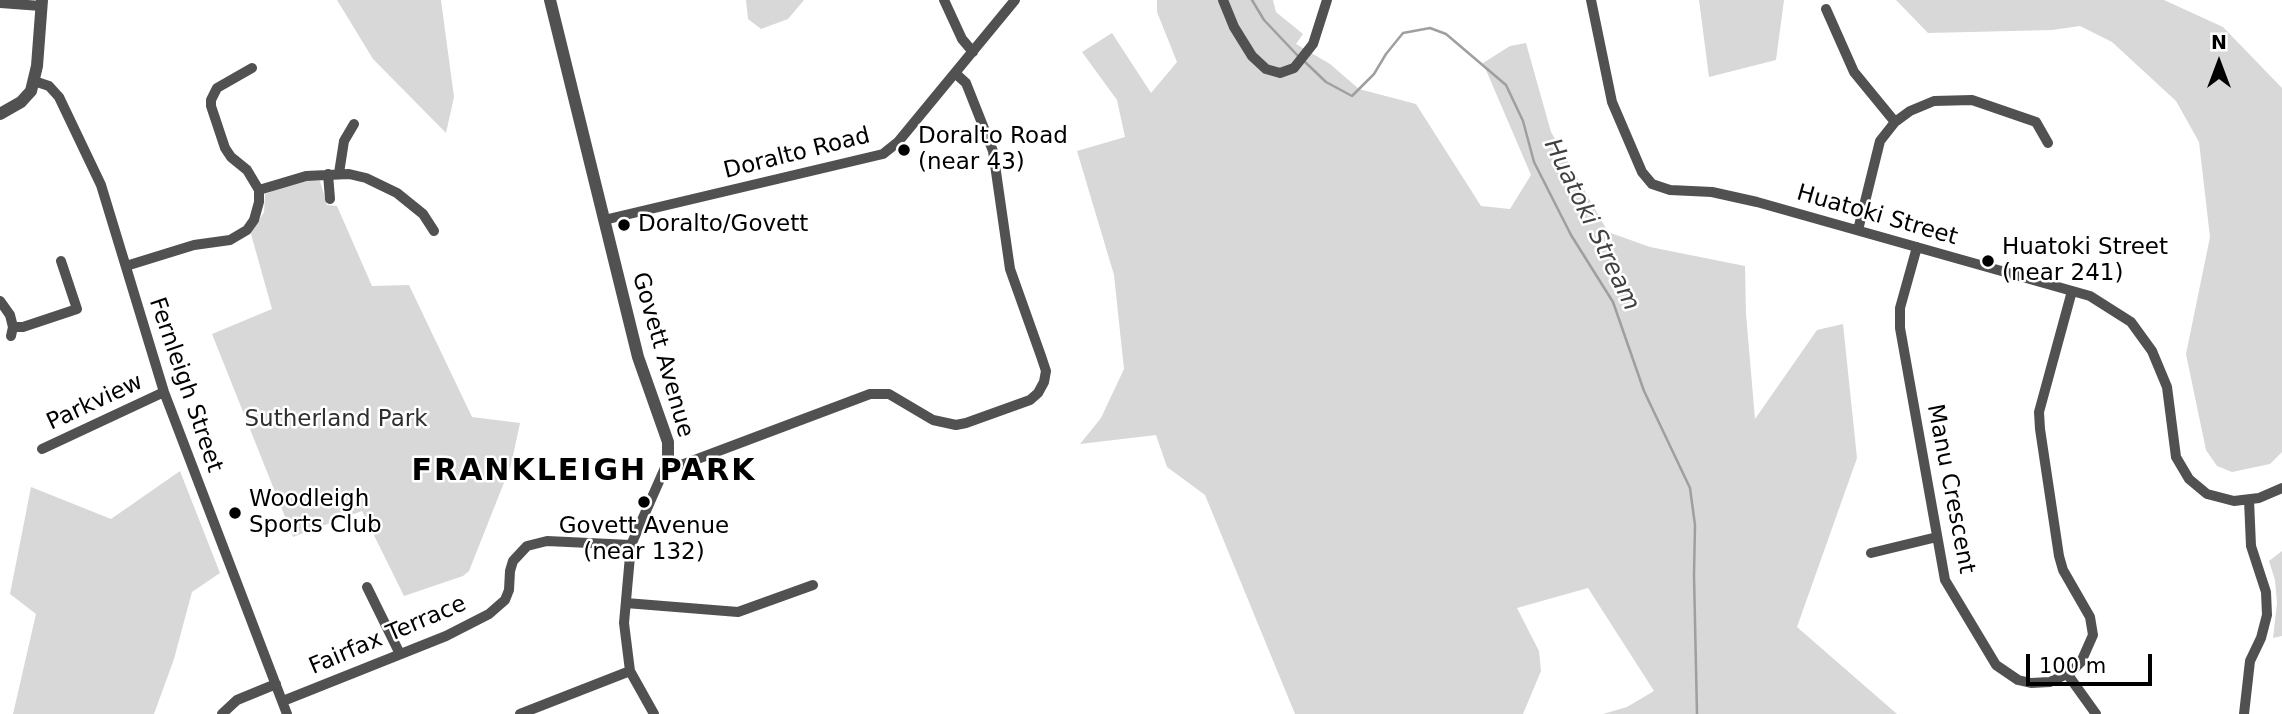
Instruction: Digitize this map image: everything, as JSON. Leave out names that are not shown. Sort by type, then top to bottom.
[{"type":"street","name":"Govett Avenue","points":[[550,0],[638,357],[666,433],[669,449],[668,461],[631,545],[624,637],[629,671],[654,714]]},
{"type":"street","points":[[944,0],[962,39],[973,52]]},
{"type":"street","name":"Doralto Road","points":[[604,220],[883,154],[898,142],[1016,0]]},
{"type":"street","points":[[1223,0],[1244,44],[1259,65],[1275,73],[1286,73],[1294,68],[1313,44],[1327,0]]},
{"type":"street","name":"Huatoki Street","points":[[1591,0],[1612,102],[1642,172],[1652,184],[1670,190],[1729,195],[2090,296],[2131,322],[2152,351],[2166,387],[2176,457],[2189,479],[2207,494],[2234,501],[2270,495],[2282,488]]},
{"type":"street","points":[[0,3],[42,3],[34,82],[26,97],[0,114]]},
{"type":"street","points":[[1826,9],[1854,72],[1895,122]]},
{"type":"street","points":[[126,266],[194,245],[230,240],[247,230],[254,220],[260,202],[259,190],[247,170],[231,157],[225,148],[211,106],[217,88],[252,68]]},
{"type":"street","points":[[668,461],[676,465],[684,464],[870,394],[889,394],[933,420],[956,425],[1030,400],[1038,393],[1046,371],[1010,269],[993,151],[967,83],[955,73]]},
{"type":"street","name":"Fernleigh Street","points":[[34,82],[49,86],[64,105],[101,185],[164,392],[287,714]]},
{"type":"street","points":[[1858,230],[1880,141],[1895,122],[1910,111],[1934,101],[1972,100],[2036,122],[2048,143]]},
{"type":"street","points":[[330,199],[333,174],[344,141],[354,124]]},
{"type":"street","points":[[259,190],[294,178],[333,174],[366,178],[397,192],[423,214],[434,230]]},
{"type":"street","name":"Manu Crescent","points":[[1917,247],[1900,308],[1900,328],[1945,580],[1996,665],[2018,680],[2031,683],[2050,682],[2068,675]]},
{"type":"street","points":[[0,301],[10,316],[12,331],[77,309],[61,261]]},
{"type":"street","points":[[2072,290],[2039,412],[2059,556],[2063,570],[2093,626],[2089,648],[2081,662],[2068,675],[2096,714]]},
{"type":"street","name":"Parkview","points":[[42,449],[164,392]]},
{"type":"street","points":[[2244,714],[2250,661],[2261,638],[2267,615],[2266,592],[2250,545],[2249,500]]},
{"type":"street","points":[[1871,553],[1937,537]]},
{"type":"street","name":"Fairfax Terrace","points":[[283,701],[446,636],[498,608],[509,590],[513,561],[527,546],[547,541],[631,545]]},
{"type":"street","points":[[626,603],[738,612],[813,585]]},
{"type":"street","points":[[366,587],[400,654]]},
{"type":"street","points":[[520,714],[629,671]]},
{"type":"street","points":[[222,714],[237,700],[276,684]]},
{"type":"green space","points":[[337,0],[441,0],[454,97],[446,133],[373,59]]},
{"type":"green space","points":[[746,0],[804,0],[788,19],[761,29],[748,19]]},
{"type":"green space","points":[[1157,0],[1273,0],[1276,12],[1303,34],[1296,44],[1330,64],[1359,89],[1416,104],[1481,206],[1510,209],[1531,175],[1483,63],[1510,46],[1526,43],[1551,132],[1608,232],[1650,247],[1745,266],[1746,314],[1755,419],[1817,330],[1843,324],[1857,458],[1797,627],[1897,714],[1603,714],[1627,707],[1654,691],[1588,588],[1517,608],[1539,651],[1541,671],[1523,714],[1295,714],[1205,495],[1167,467],[1156,435],[1080,444],[1101,418],[1124,369],[1114,275],[1077,151],[1125,137],[1117,100],[1082,52],[1112,33],[1151,93],[1177,62],[1157,12]]},
{"type":"green space","points":[[1699,0],[1784,0],[1776,60],[1709,77]]},
{"type":"green space","points":[[1896,0],[2164,0],[2223,27],[2282,88],[2282,452],[2270,464],[2232,472],[2217,466],[2206,450],[2186,354],[2210,237],[2199,142],[2176,101],[2112,42],[2080,26],[2052,30],[1928,33]]},
{"type":"green space","name":"Sutherland Park","points":[[304,180],[320,181],[327,205],[337,206],[372,286],[409,285],[472,417],[520,423],[511,465],[469,571],[463,576],[404,596],[362,511],[293,537],[212,334],[272,309],[251,234],[264,212],[265,194]]},
{"type":"green space","points":[[180,471],[220,573],[192,592],[174,659],[154,714],[13,714],[36,614],[10,594],[31,487],[111,519]]},
{"type":"green space","points":[[2282,551],[2282,636],[2273,638],[2277,603],[2275,580],[2269,561]]},
{"type":"waterway","name":"Huatoki Stream","points":[[1252,0],[1264,20],[1299,57]]},
{"type":"waterway","name":"Huatoki Stream","points":[[1304,61],[1326,82],[1352,96],[1374,74],[1403,33],[1430,28],[1446,34],[1506,85],[1523,121],[1534,162],[1571,235],[1613,302],[1644,391],[1690,488],[1695,525],[1697,714]]},
{"type":"place","name":"Doralto Road (near 43)","points":[[904,150]]},
{"type":"place","name":"Doralto/Govett","points":[[624,225]]},
{"type":"place","name":"Huatoki Street (near 241)","points":[[1988,261]]},
{"type":"place","name":"Govett Avenue (near 132)","points":[[644,502]]},
{"type":"place","name":"Woodleigh Sports Club","points":[[235,513]]},
{"type":"district","name":"FRANKLEIGH PARK","points":[[584,472]]}]
